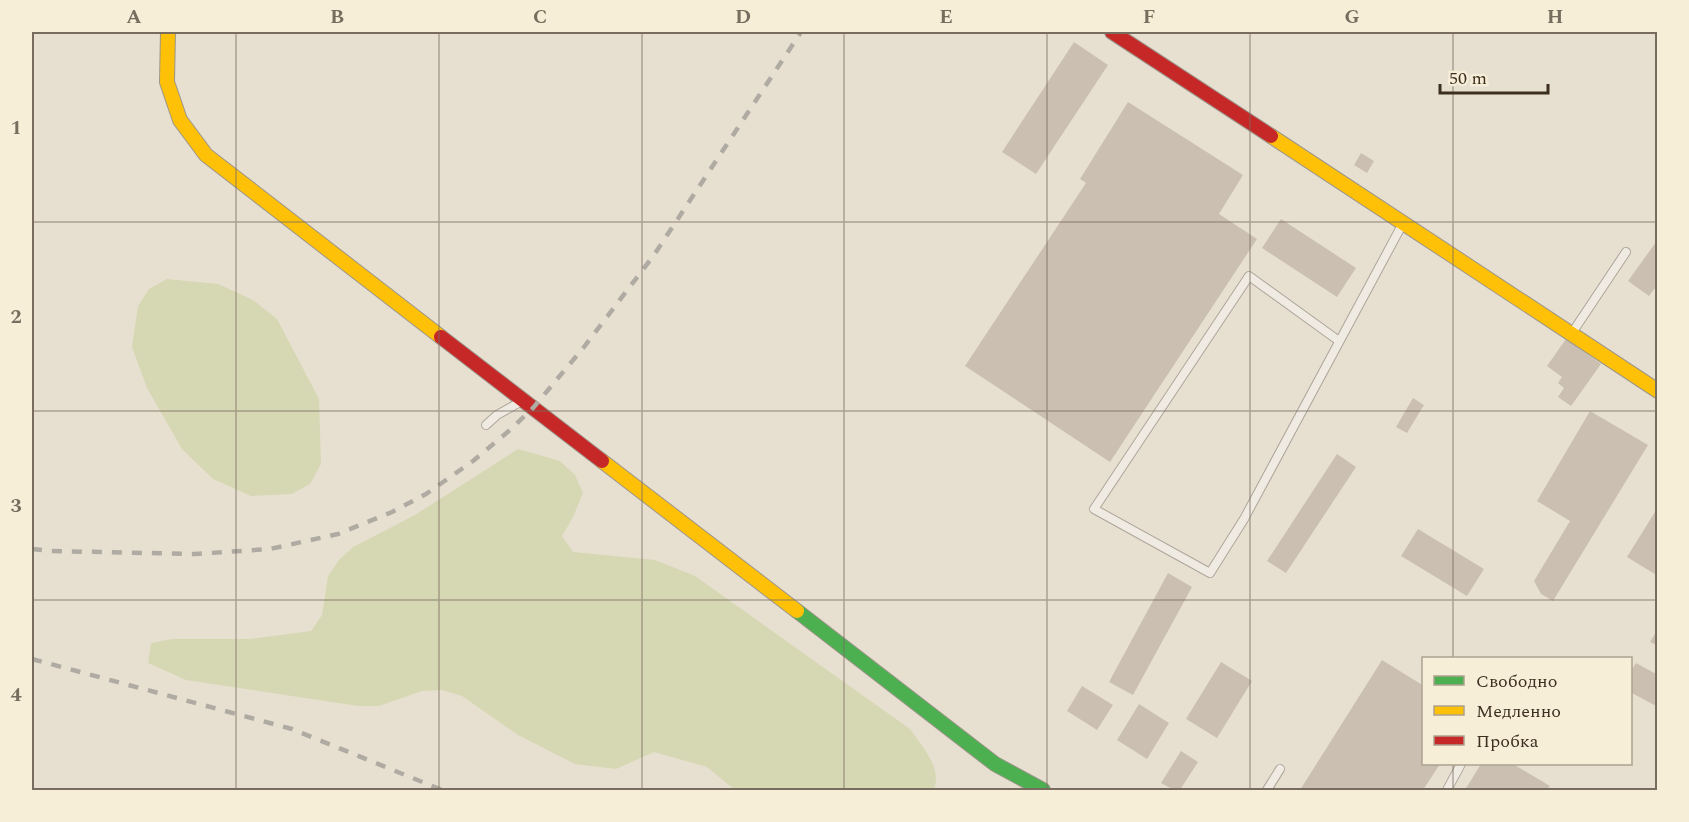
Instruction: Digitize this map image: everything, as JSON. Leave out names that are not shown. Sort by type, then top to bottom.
[{"type":"street","points":[[168,32],[167,82],[180,120],[206,155],[995,764],[1043,790]]},
{"type":"street","points":[[1112,32],[1658,391]]},
{"type":"lane","points":[[1340,341],[1250,276],[1094,509],[1210,573],[1244,519],[1340,341],[1403,223]]},
{"type":"lane","points":[[1571,334],[1626,252]]},
{"type":"lane","points":[[486,425],[497,415],[523,400]]},
{"type":"lane","points":[[1447,790],[1460,765]]},
{"type":"lane","points":[[1267,790],[1280,770]]},
{"type":"green space","points":[[167,279],[218,284],[253,300],[277,319],[319,399],[321,464],[310,484],[292,494],[251,496],[213,479],[182,449],[147,388],[132,347],[138,306],[149,289]]},
{"type":"green space","points":[[518,449],[560,461],[575,475],[583,493],[562,536],[573,552],[655,560],[695,576],[910,729],[930,758],[935,773],[934,790],[735,790],[707,767],[654,752],[616,769],[575,764],[518,735],[462,696],[442,690],[422,691],[379,706],[358,706],[186,680],[148,663],[151,643],[172,639],[250,639],[311,631],[322,615],[328,576],[339,560],[353,547],[415,515]]},
{"type":"building","points":[[1074,42],[1108,65],[1036,174],[1002,152]]},
{"type":"building","points":[[1128,102],[1243,175],[1219,214],[1257,239],[1110,462],[965,366],[1086,183],[1080,179]]},
{"type":"building","points":[[1361,153],[1374,161],[1367,173],[1354,165]]},
{"type":"building","points":[[1281,219],[1356,268],[1337,297],[1262,248]]},
{"type":"building","points":[[1656,242],[1658,243],[1658,284],[1649,296],[1628,281]]},
{"type":"building","points":[[1566,339],[1601,364],[1571,406],[1558,397],[1564,388],[1558,383],[1562,377],[1547,366]]},
{"type":"building","points":[[1413,398],[1424,405],[1407,433],[1396,427]]},
{"type":"building","points":[[1590,411],[1648,445],[1553,601],[1541,594],[1534,581],[1570,521],[1537,501]]},
{"type":"building","points":[[1337,454],[1356,467],[1286,573],[1267,561]]},
{"type":"building","points":[[1658,507],[1658,576],[1627,557]]},
{"type":"building","points":[[1418,529],[1484,569],[1467,596],[1401,556]]},
{"type":"building","points":[[1168,573],[1192,587],[1133,695],[1109,682]]},
{"type":"building","points":[[1658,629],[1658,646],[1650,642]]},
{"type":"building","points":[[1382,660],[1422,685],[1422,765],[1439,765],[1423,790],[1300,790]]},
{"type":"building","points":[[1221,662],[1252,681],[1217,738],[1186,719]]},
{"type":"building","points":[[1636,663],[1658,675],[1658,707],[1632,693],[1632,669]]},
{"type":"building","points":[[1082,686],[1113,705],[1097,730],[1067,711]]},
{"type":"building","points":[[1139,704],[1169,723],[1147,759],[1117,740]]},
{"type":"building","points":[[1181,751],[1198,762],[1180,790],[1174,790],[1161,783]]},
{"type":"building","points":[[1480,765],[1515,765],[1550,786],[1547,790],[1465,790]]},
{"type":"railway","points":[[32,549],[195,554],[270,549],[338,534],[392,512],[426,494],[473,461],[510,430],[533,408],[584,347],[654,255],[801,32]]},
{"type":"railway","points":[[32,659],[292,729],[442,790]]},
{"type":"traffic: fast","points":[[797,611],[995,764],[1043,790]]},
{"type":"traffic: slow","points":[[168,32],[167,82],[180,120],[206,155],[441,337]]},
{"type":"traffic: slow","points":[[1271,136],[1658,391]]},
{"type":"traffic: slow","points":[[602,461],[797,611]]},
{"type":"traffic: jam","points":[[1112,32],[1271,136]]},
{"type":"traffic: jam","points":[[441,337],[602,461]]}]
